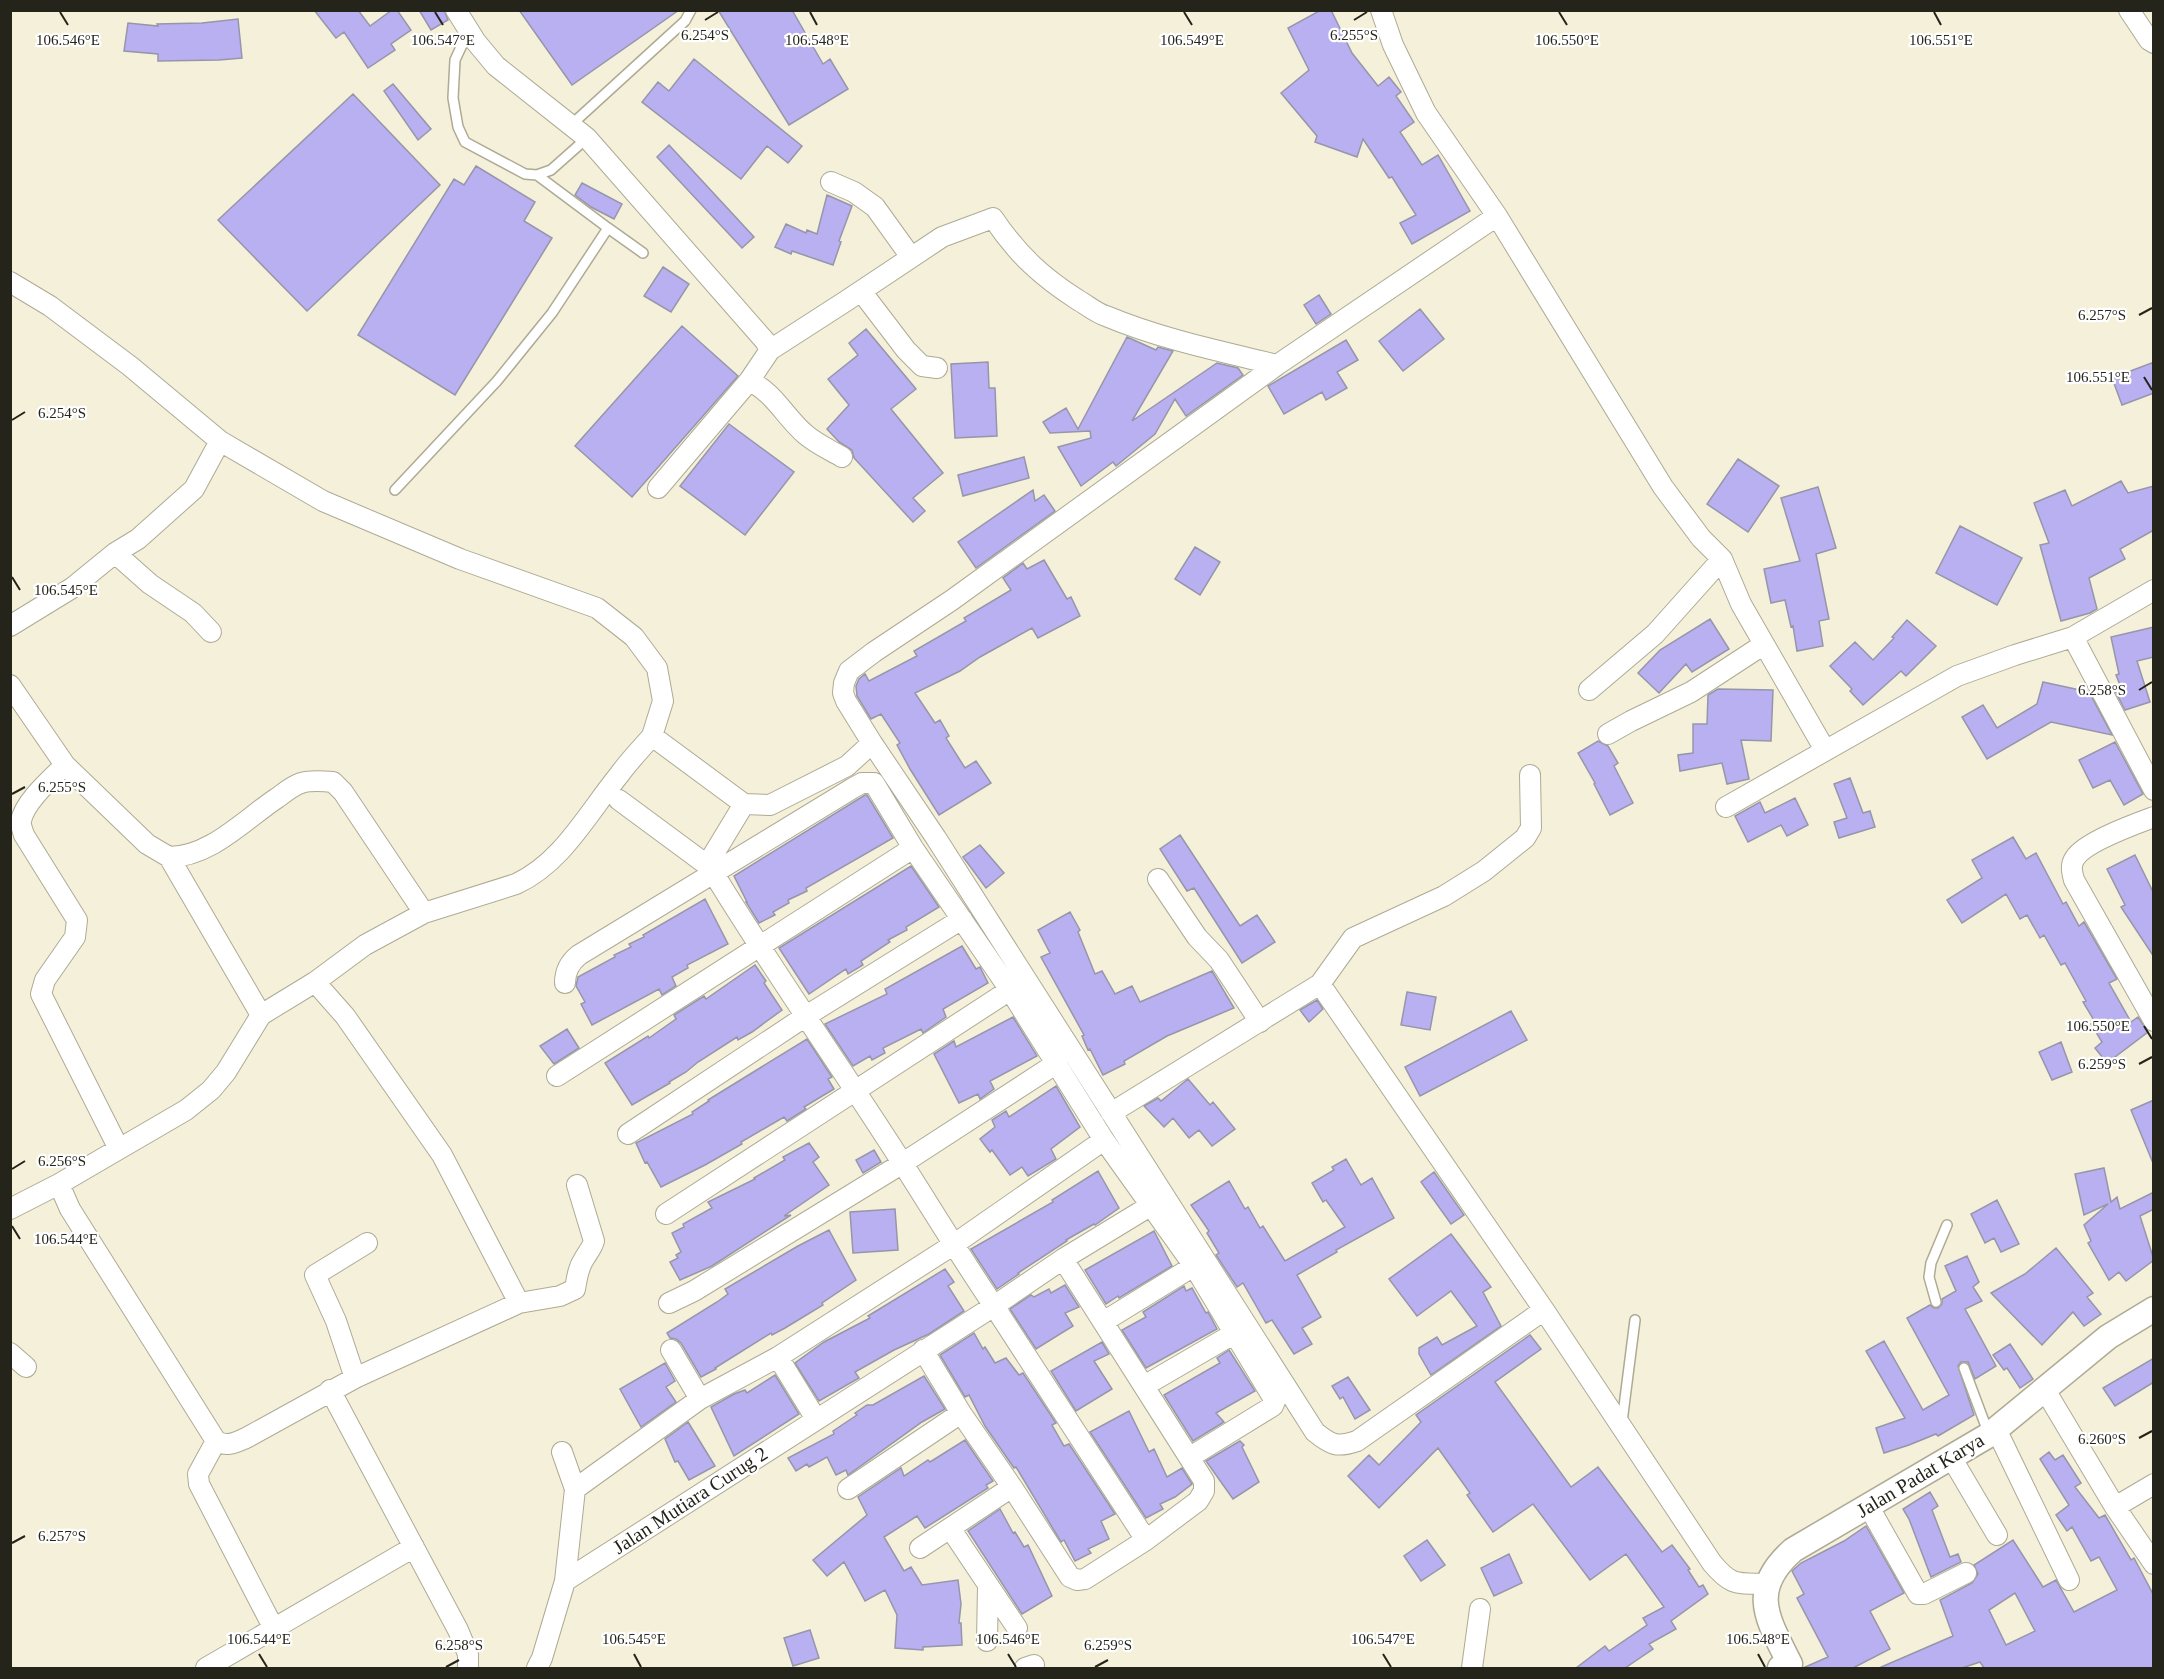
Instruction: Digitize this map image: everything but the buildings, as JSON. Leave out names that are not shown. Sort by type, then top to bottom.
[{"type":"street","points":[[456,10],[496,66],[587,138],[765,341],[770,350]]},
{"type":"street","points":[[1382,10],[1393,45],[1426,113],[1497,216],[1663,487],[1701,538],[1722,559],[1741,604],[1763,645],[1825,750]]},
{"type":"street","points":[[2129,10],[2149,40],[2154,43]]},
{"type":"street","points":[[831,182],[854,192],[875,207],[912,257]]},
{"type":"street","points":[[1497,216],[1277,365],[952,600],[874,652],[849,671],[843,693],[872,743],[936,838],[1315,1432],[1328,1443],[1343,1446],[1357,1441],[1544,1310]]},
{"type":"street","points":[[658,488],[749,381],[770,350],[942,237],[993,218],[1005,237],[1030,264],[1052,283],[1104,316],[1190,345],[1277,365]]},
{"type":"street","points":[[10,282],[50,306],[130,366],[220,441],[323,501],[460,559],[597,608],[634,637],[657,668],[663,701],[652,736],[552,860],[516,884],[424,913],[365,945],[315,982],[261,1016],[226,1072],[211,1090],[186,1110],[10,1209]]},
{"type":"street","points":[[861,291],[906,350],[922,366],[937,368]]},
{"type":"street","points":[[749,381],[776,402],[806,435],[842,457]]},
{"type":"street","points":[[10,626],[72,588],[115,553],[138,539],[194,489],[220,441]]},
{"type":"street","points":[[115,553],[150,584],[193,613],[211,632]]},
{"type":"street","points":[[1589,690],[1655,634],[1722,559]]},
{"type":"street","points":[[1726,807],[1957,676],[2073,637],[2154,591]]},
{"type":"street","points":[[2073,637],[2154,790]]},
{"type":"street","points":[[1608,734],[1690,692],[1763,645]]},
{"type":"street","points":[[10,685],[65,765],[147,844],[169,857],[261,1016]]},
{"type":"street","points":[[652,736],[744,804],[770,806],[847,766],[872,743]]},
{"type":"street","points":[[65,765],[28,806],[21,821],[24,835],[77,920],[75,937],[45,980],[41,994],[119,1149]]},
{"type":"street","points":[[1111,1113],[1320,984],[1353,938],[1444,896],[1484,871],[1525,838],[1531,828],[1530,775]]},
{"type":"street","points":[[169,857],[185,857],[206,848],[300,783],[333,782],[343,792],[424,913]]},
{"type":"street","points":[[566,983],[565,976],[571,962],[579,955],[711,869],[862,783],[874,783],[913,848],[1010,990],[1104,1140],[1194,1266],[1275,1403],[1190,1457]]},
{"type":"street","points":[[619,801],[711,869],[1146,1540]]},
{"type":"street","points":[[711,869],[744,804]]},
{"type":"street","points":[[2154,817],[2094,843],[2075,857],[2071,868],[2074,880],[2154,1021]]},
{"type":"street","points":[[556,1076],[913,848]]},
{"type":"street","points":[[1158,879],[1197,938],[1219,960],[1260,1022]]},
{"type":"street","points":[[628,1134],[806,1016],[962,919]]},
{"type":"street","points":[[315,982],[345,1016],[442,1155],[519,1303]]},
{"type":"street","points":[[1320,984],[1544,1310],[1712,1563],[1724,1577],[1732,1582],[1767,1584],[1765,1599],[1769,1620],[1788,1667]]},
{"type":"street","points":[[666,1214],[1010,990]]},
{"type":"street","points":[[669,1303],[694,1291],[903,1163],[1057,1063]]},
{"type":"street","points":[[575,1489],[700,1399],[778,1357],[953,1245],[1104,1140]]},
{"type":"street","points":[[58,1184],[70,1209],[216,1441],[223,1444],[246,1438],[330,1390],[519,1303],[560,1296],[575,1289],[578,1271],[583,1259],[591,1250],[594,1240],[577,1185]]},
{"type":"street","name":"Jalan Mutiara Curug 2","points":[[565,1581],[994,1306],[1063,1259],[1150,1206]]},
{"type":"street","points":[[355,1378],[336,1321],[315,1275],[367,1243]]},
{"type":"street","points":[[923,1350],[961,1413],[1012,1487],[1067,1574],[1074,1580],[1084,1579],[1146,1540],[1198,1501],[1204,1491],[1204,1481],[1063,1259]]},
{"type":"street","points":[[1103,1322],[1194,1266]]},
{"type":"street","name":"Jalan Padat Karya","points":[[1767,1584],[1778,1564],[1793,1550],[1993,1432],[2108,1337],[2154,1309]]},
{"type":"street","points":[[1144,1386],[1235,1333]]},
{"type":"street","points":[[671,1350],[700,1399]]},
{"type":"street","points":[[10,1353],[26,1367]]},
{"type":"street","points":[[778,1357],[816,1419]]},
{"type":"street","points":[[330,1390],[458,1630],[468,1654],[468,1668]]},
{"type":"street","points":[[2045,1390],[2115,1507],[2154,1564]]},
{"type":"street","points":[[848,1490],[961,1413]]},
{"type":"street","points":[[1993,1432],[2069,1580]]},
{"type":"street","points":[[216,1441],[198,1474],[199,1484],[274,1629]]},
{"type":"street","points":[[537,1668],[565,1581],[575,1489],[562,1452]]},
{"type":"street","points":[[1951,1457],[1997,1534]]},
{"type":"street","points":[[2115,1507],[2154,1484]]},
{"type":"street","points":[[920,1548],[1012,1487]]},
{"type":"street","points":[[1869,1507],[1918,1594],[1924,1594],[1966,1573]]},
{"type":"street","points":[[950,1528],[1017,1628]]},
{"type":"street","points":[[206,1668],[414,1547]]},
{"type":"street","points":[[987,1641],[988,1586]]},
{"type":"street","points":[[1472,1668],[1479,1609]]},
{"type":"lane","points":[[571,125],[685,21],[691,10]]},
{"type":"lane","points":[[469,31],[455,60],[453,98],[458,127],[465,142],[525,174],[537,175],[551,170],[587,138]]},
{"type":"lane","points":[[537,175],[643,253]]},
{"type":"lane","points":[[395,490],[511,364],[552,313],[608,228]]},
{"type":"lane","points":[[1936,1302],[1929,1277],[1931,1263],[1947,1226]]},
{"type":"lane","points":[[1621,1427],[1635,1320]]},
{"type":"lane","points":[[1964,1368],[1993,1432]]}]
